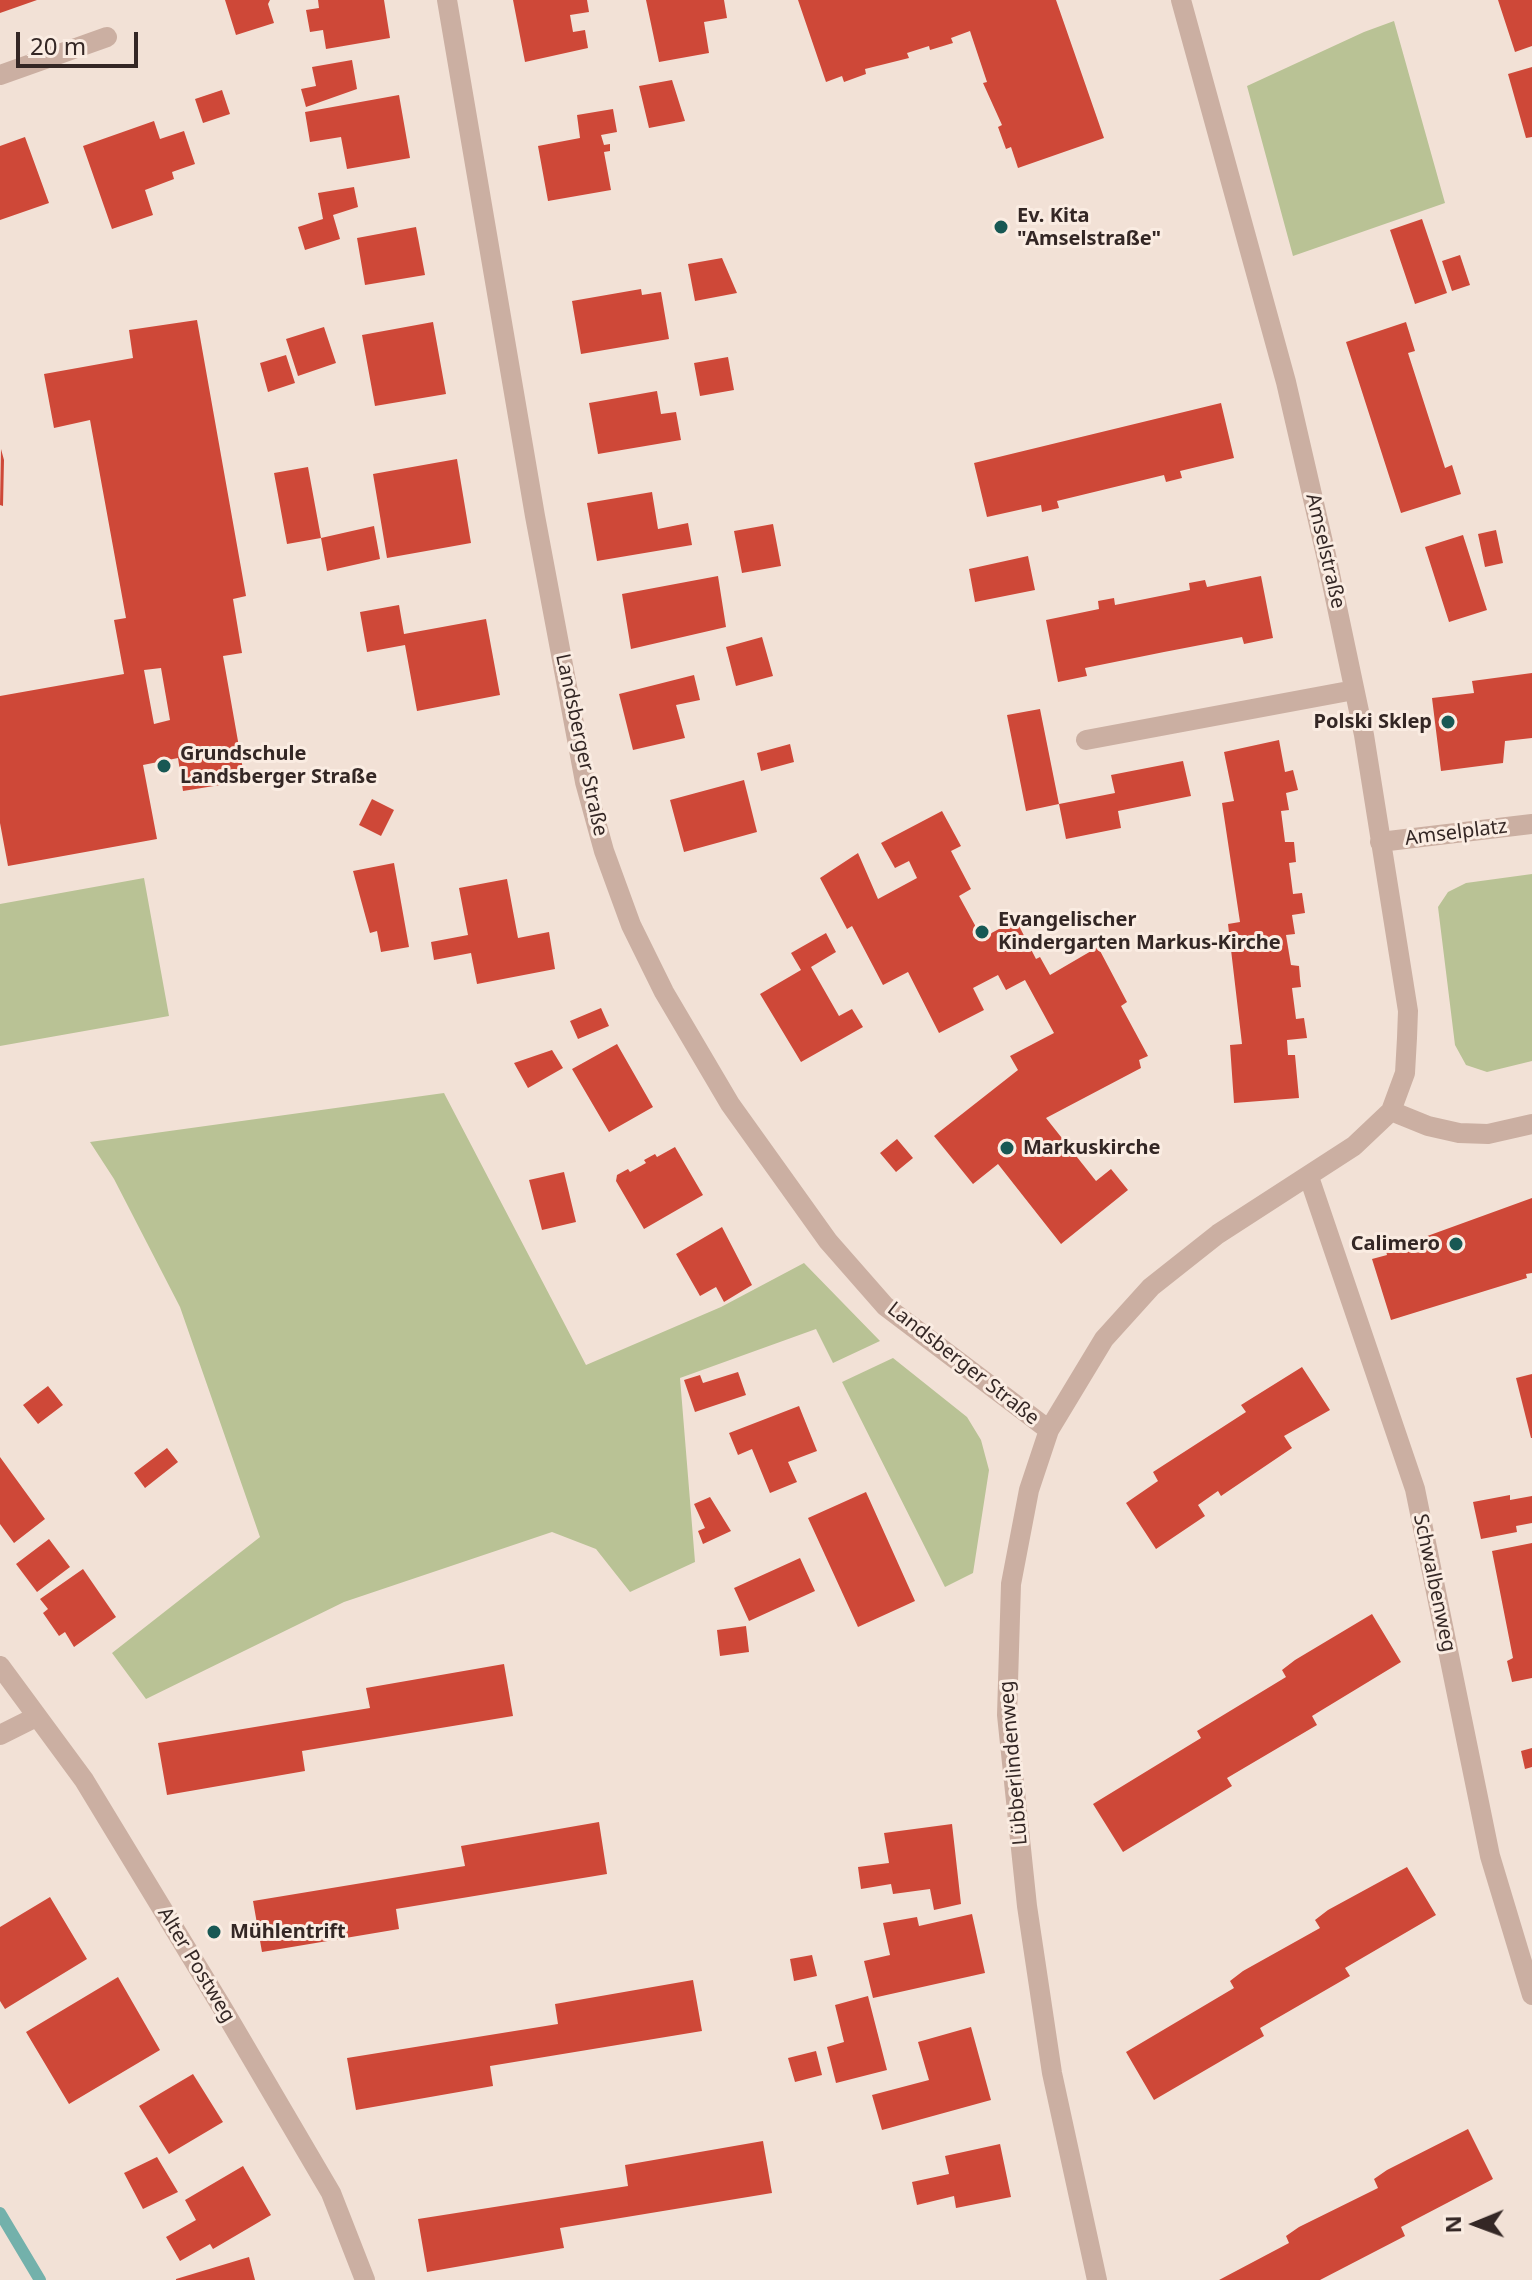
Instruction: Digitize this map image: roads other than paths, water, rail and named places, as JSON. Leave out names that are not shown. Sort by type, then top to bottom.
[{"type":"street","name":"Landsberger Straße","points":[[447,0],[585,782],[604,851],[631,925],[664,992],[730,1104],[828,1241],[897,1316],[1049,1430]]},
{"type":"street","name":"Amselstraße","points":[[1181,0],[1286,382],[1354,690],[1408,1011],[1405,1073],[1391,1111]]},
{"type":"street","points":[[0,75],[107,37]]},
{"type":"street","points":[[1086,740],[1354,690]]},
{"type":"street","name":"Amselplatz","points":[[1380,842],[1532,824]]},
{"type":"street","name":"Lübberlindenweg","points":[[1097,2280],[1052,2073],[1027,1906],[1007,1715],[1011,1584],[1029,1490],[1049,1430],[1104,1339],[1151,1287],[1218,1234],[1354,1146],[1391,1111]]},
{"type":"street","points":[[1391,1111],[1428,1126],[1459,1133],[1488,1134],[1532,1124]]},
{"type":"street","name":"Schwalbenweg","points":[[1309,1177],[1415,1489],[1490,1856],[1532,1995]]},
{"type":"street","name":"Alter Postweg","points":[[0,1666],[84,1780],[303,2144],[331,2193],[365,2280]]},
{"type":"street","points":[[0,1735],[36,1717]]},
{"type":"waterway","points":[[0,2213],[40,2280]]},
{"type":"place","name":"Ev. Kita \"Amselstraße\"","points":[[1001,227]]},
{"type":"place","name":"Polski Sklep","points":[[1448,722]]},
{"type":"place","name":"Grundschule Landsberger Straße","points":[[164,766]]},
{"type":"place","name":"Evangelischer Kindergarten Markus-Kirche","points":[[982,932]]},
{"type":"place","name":"Markuskirche","points":[[1007,1148]]},
{"type":"place","name":"Calimero","points":[[1456,1244]]},
{"type":"place","name":"Mühlentrift","points":[[214,1932]]}]
